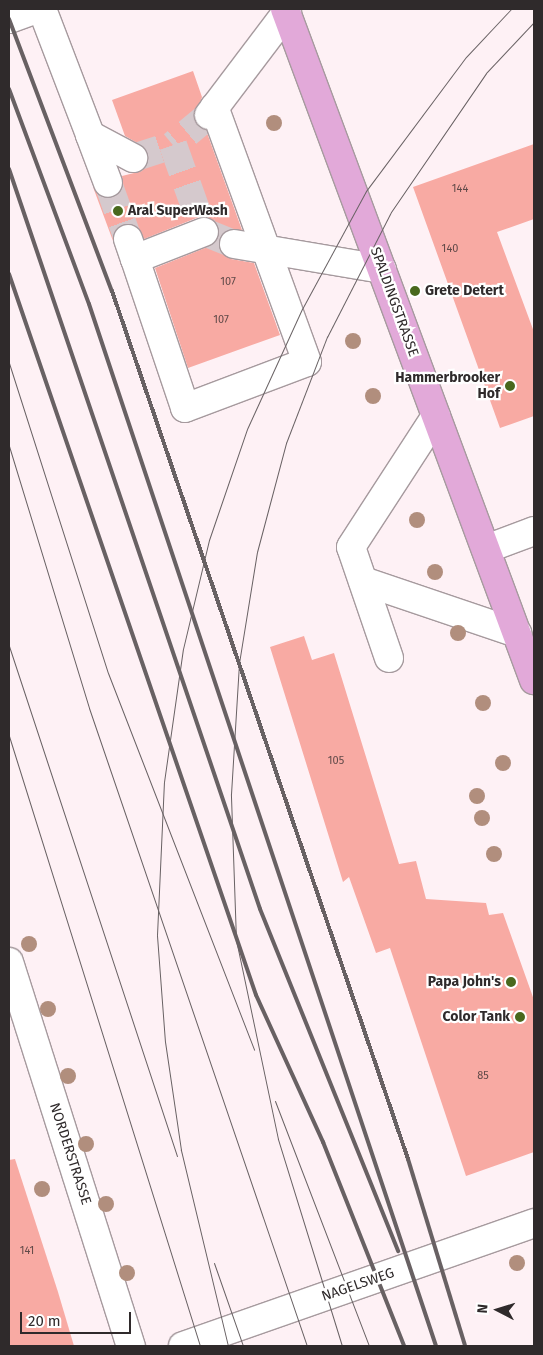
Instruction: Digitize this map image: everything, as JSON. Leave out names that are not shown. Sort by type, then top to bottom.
[{"type":"main road","name":"SPALDINGSTRASSE","points":[[286,11],[534,680]]},
{"type":"street","points":[[9,19],[37,9]]},
{"type":"street","points":[[42,9],[108,183]]},
{"type":"street","points":[[204,232],[132,249],[185,408],[307,362],[268,250],[212,111],[286,11]]},
{"type":"street","points":[[90,136],[133,158]]},
{"type":"street","points":[[234,244],[382,269]]},
{"type":"street","points":[[389,658],[351,547],[436,416]]},
{"type":"street","points":[[486,550],[534,531]]},
{"type":"street","points":[[363,581],[517,633]]},
{"type":"street","name":"NORDERSTRASSE","points":[[9,962],[131,1346]]},
{"type":"street","name":"NAGELSWEG","points":[[183,1346],[534,1223]]},
{"type":"building","points":[[193,71],[202,97],[194,121],[206,130],[242,230],[222,234],[219,249],[231,259],[254,263],[280,335],[188,368],[155,268],[210,246],[219,235],[218,226],[213,220],[199,217],[144,239],[138,227],[123,224],[116,229],[113,241],[93,187],[98,195],[114,197],[123,186],[122,176],[142,171],[149,158],[141,145],[125,136],[112,100]]},
{"type":"building","points":[[534,144],[534,219],[497,232],[534,332],[534,416],[500,428],[413,187]]},
{"type":"building","points":[[304,636],[312,660],[334,653],[399,864],[416,861],[426,899],[486,903],[489,915],[503,913],[534,1000],[534,1152],[466,1176],[390,948],[376,953],[349,877],[343,882],[270,647]]},
{"type":"building","points":[[15,1159],[74,1346],[9,1346],[9,1160]]},
{"type":"tunnel","points":[[209,115],[173,145],[204,232],[234,244]]},
{"type":"tunnel","points":[[133,158],[173,145]]},
{"type":"tunnel","points":[[108,183],[128,239]]},
{"type":"tram line","points":[[228,1346],[181,1150],[165,1042],[157,935],[164,782],[183,649],[209,540],[247,429],[302,309],[366,191],[466,57],[511,9]]},
{"type":"tram line","points":[[342,1346],[278,1139],[236,940],[231,794],[239,663],[257,552],[286,443],[327,337],[391,212],[486,73],[534,22]]},
{"type":"tram line","points":[[9,363],[108,673],[254,1050]]},
{"type":"tram line","points":[[9,446],[89,708],[307,1346]]},
{"type":"tram line","points":[[9,646],[177,1156]]},
{"type":"tram line","points":[[9,736],[200,1346]]},
{"type":"tram line","points":[[275,1101],[369,1346]]},
{"type":"tram line","points":[[214,1263],[243,1346]]},
{"type":"railway","points":[[9,19],[112,291],[408,1159],[465,1346]]},
{"type":"railway","points":[[9,89],[89,304],[436,1346]]},
{"type":"railway","points":[[9,169],[260,909],[398,1251]]},
{"type":"railway","points":[[9,274],[256,995],[323,1142],[404,1346]]},
{"type":"place","name":"Aral SuperWash","points":[[118,211]]},
{"type":"place","name":"Grete Detert","points":[[415,291]]},
{"type":"place","name":"Hammerbrooker Hof","points":[[510,386]]},
{"type":"place","name":"Papa John's","points":[[511,982]]},
{"type":"place","name":"Color Tank","points":[[520,1017]]}]
